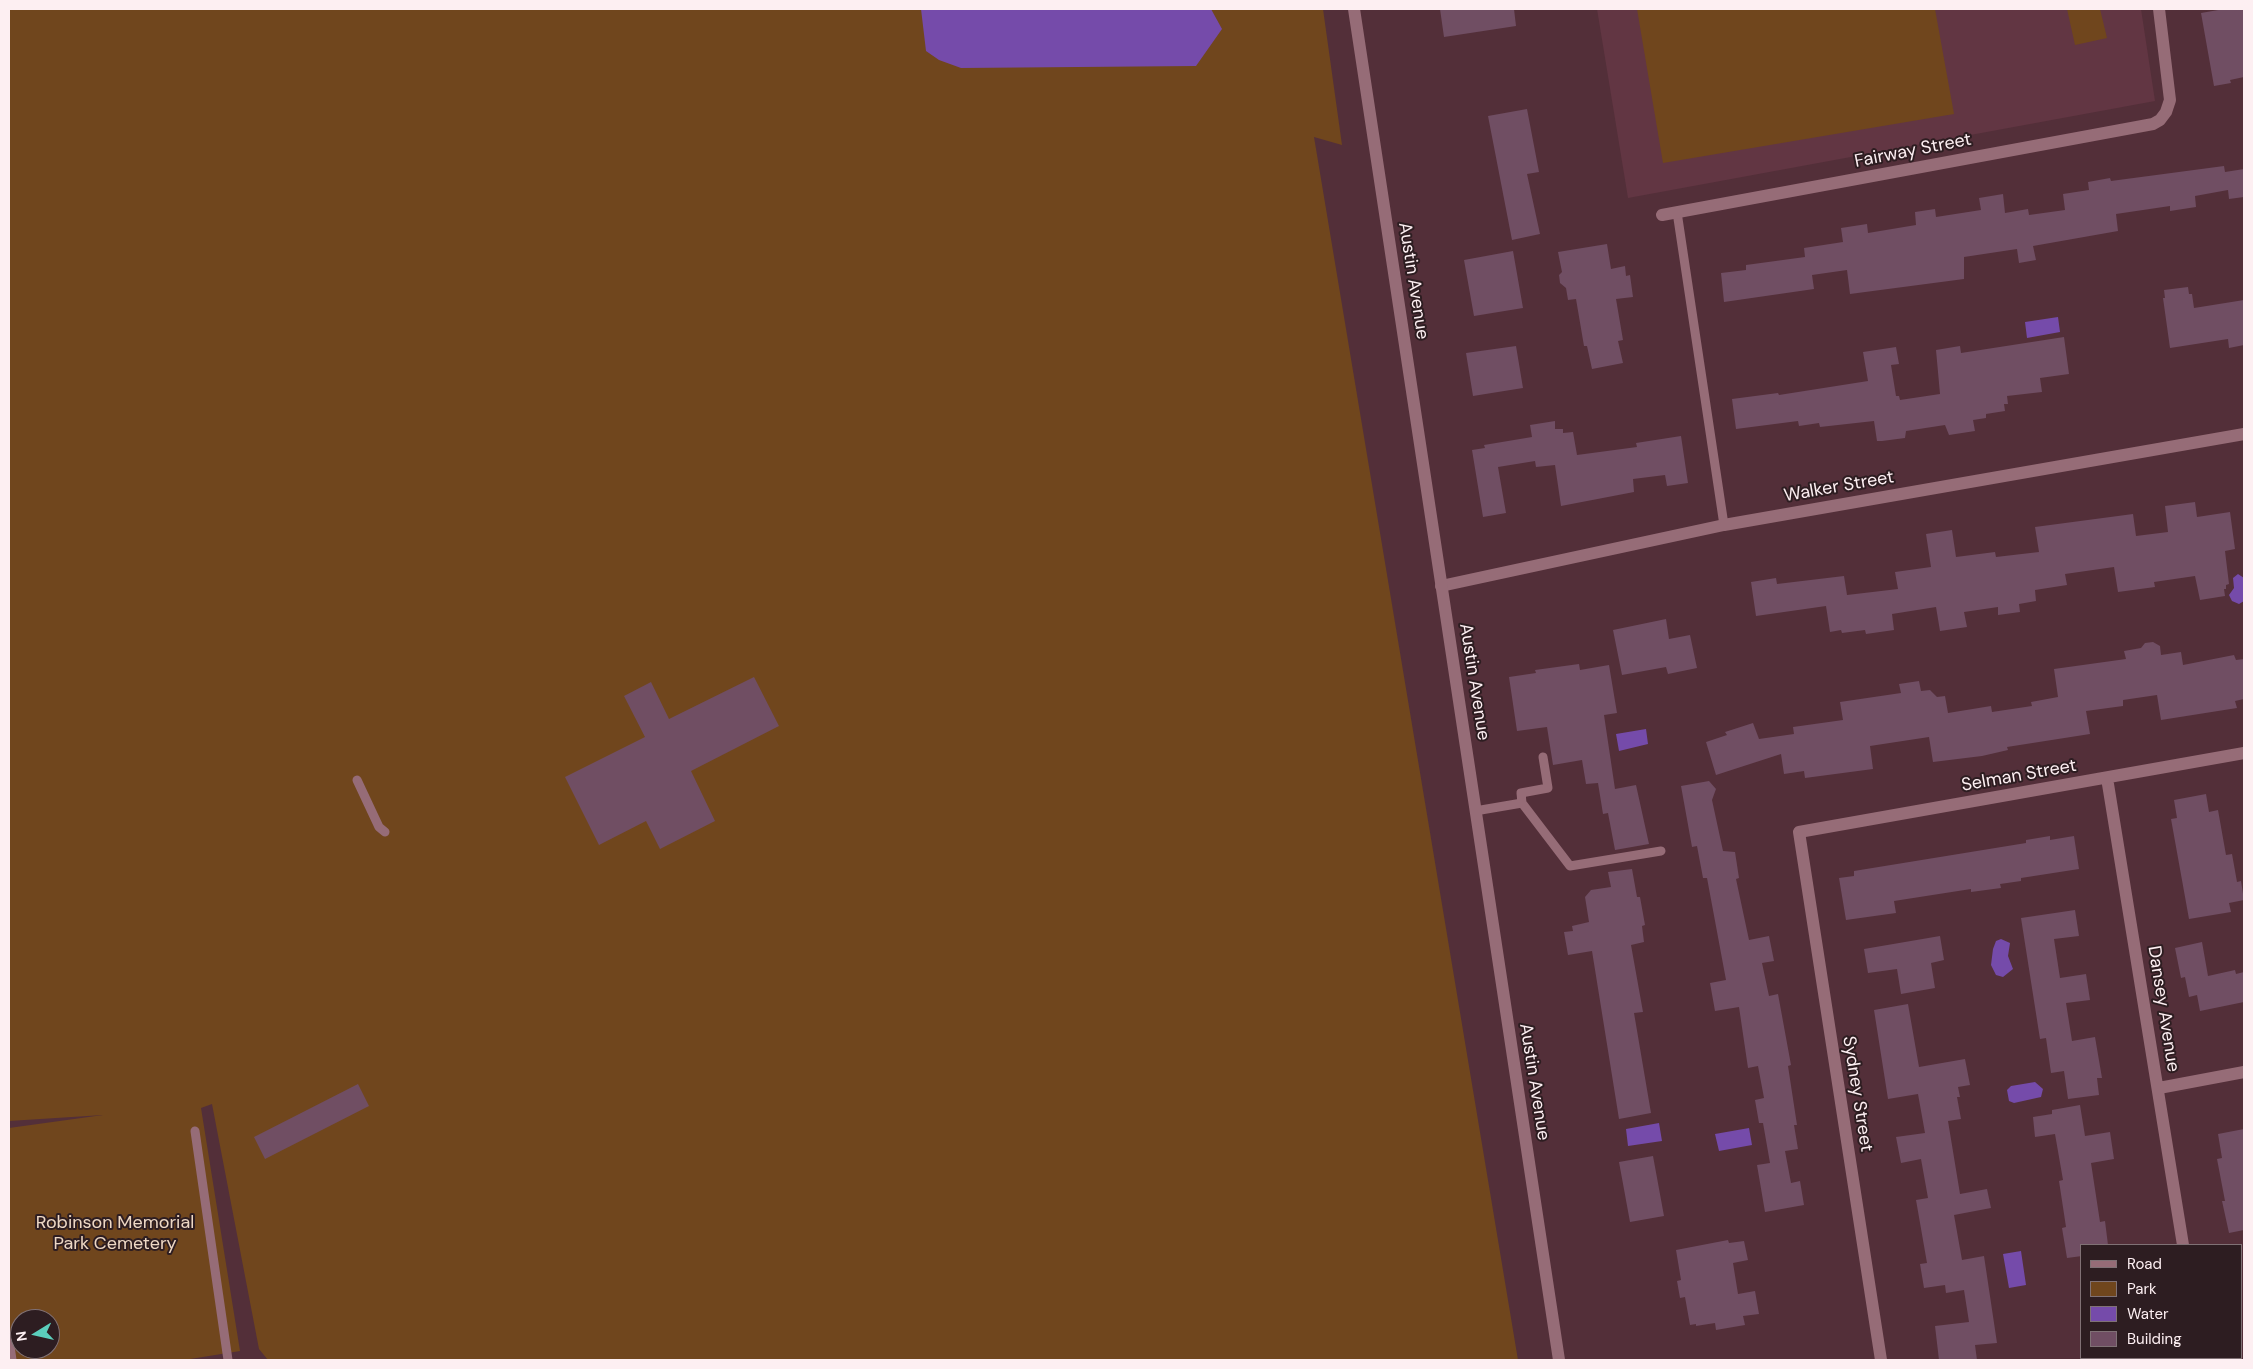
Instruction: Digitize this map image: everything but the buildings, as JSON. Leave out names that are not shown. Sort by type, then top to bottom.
[{"type":"street","name":"Austin Avenue","points":[[1354,9],[1559,1360]]},
{"type":"street","name":"Fairway Street","points":[[1662,215],[2153,124],[2160,120],[2166,112],[2170,100],[2158,9]]},
{"type":"street","name":"Walker Street","points":[[1441,586],[1724,525],[2244,434]]},
{"type":"street","name":"Selman Street","points":[[1799,832],[2244,753]]},
{"type":"street","name":"Dansey Avenue","points":[[2107,778],[2159,1088],[2183,1244]]},
{"type":"street","name":"Sydney Street","points":[[1799,832],[1881,1360]]},
{"type":"street","points":[[2159,1088],[2244,1072]]},
{"type":"lane","points":[[1677,212],[1724,525]]},
{"type":"lane","points":[[1543,756],[1548,788],[1521,793],[1522,804],[1570,866],[1661,851]]},
{"type":"lane","points":[[357,780],[379,827],[386,832]]},
{"type":"lane","points":[[1475,811],[1522,804]]},
{"type":"lane","points":[[195,1131],[228,1360]]},
{"type":"lane","points":[[9,1339],[12,1360]]},
{"type":"shaded area","points":[[1597,9],[2141,9],[2155,101],[1628,198]]},
{"type":"green space","name":"Robinson Memorial Park Cemetery","points":[[9,9],[1323,9],[1342,145],[1314,137],[1518,1360],[268,1360],[259,1349],[212,1104],[201,1108],[240,1351],[184,1360],[9,1360],[9,1128],[103,1115],[9,1121]]},
{"type":"green space","points":[[1637,9],[1935,9],[1954,114],[1663,163]]},
{"type":"green space","points":[[2067,9],[2100,9],[2107,38],[2075,45]]},
{"type":"water","points":[[921,9],[1211,9],[1222,29],[1196,66],[961,68],[939,60],[926,51]]},
{"type":"water","points":[[2058,317],[2060,332],[2027,338],[2025,322]]},
{"type":"water","points":[[2238,574],[2244,578],[2244,601],[2239,604],[2232,601],[2229,595],[2234,588],[2233,578]]},
{"type":"water","points":[[1646,729],[1648,744],[1619,751],[1616,734]]},
{"type":"water","points":[[2001,939],[2010,943],[2008,956],[2013,969],[2003,977],[1996,975],[1991,965],[1996,941]]},
{"type":"water","points":[[2035,1082],[2043,1089],[2041,1097],[2014,1103],[2009,1101],[2007,1090],[2011,1086]]},
{"type":"water","points":[[1659,1123],[1662,1141],[1628,1146],[1626,1129]]},
{"type":"water","points":[[1749,1128],[1752,1145],[1719,1151],[1715,1134]]},
{"type":"water","points":[[2021,1251],[2026,1285],[2009,1288],[2003,1254]]}]
